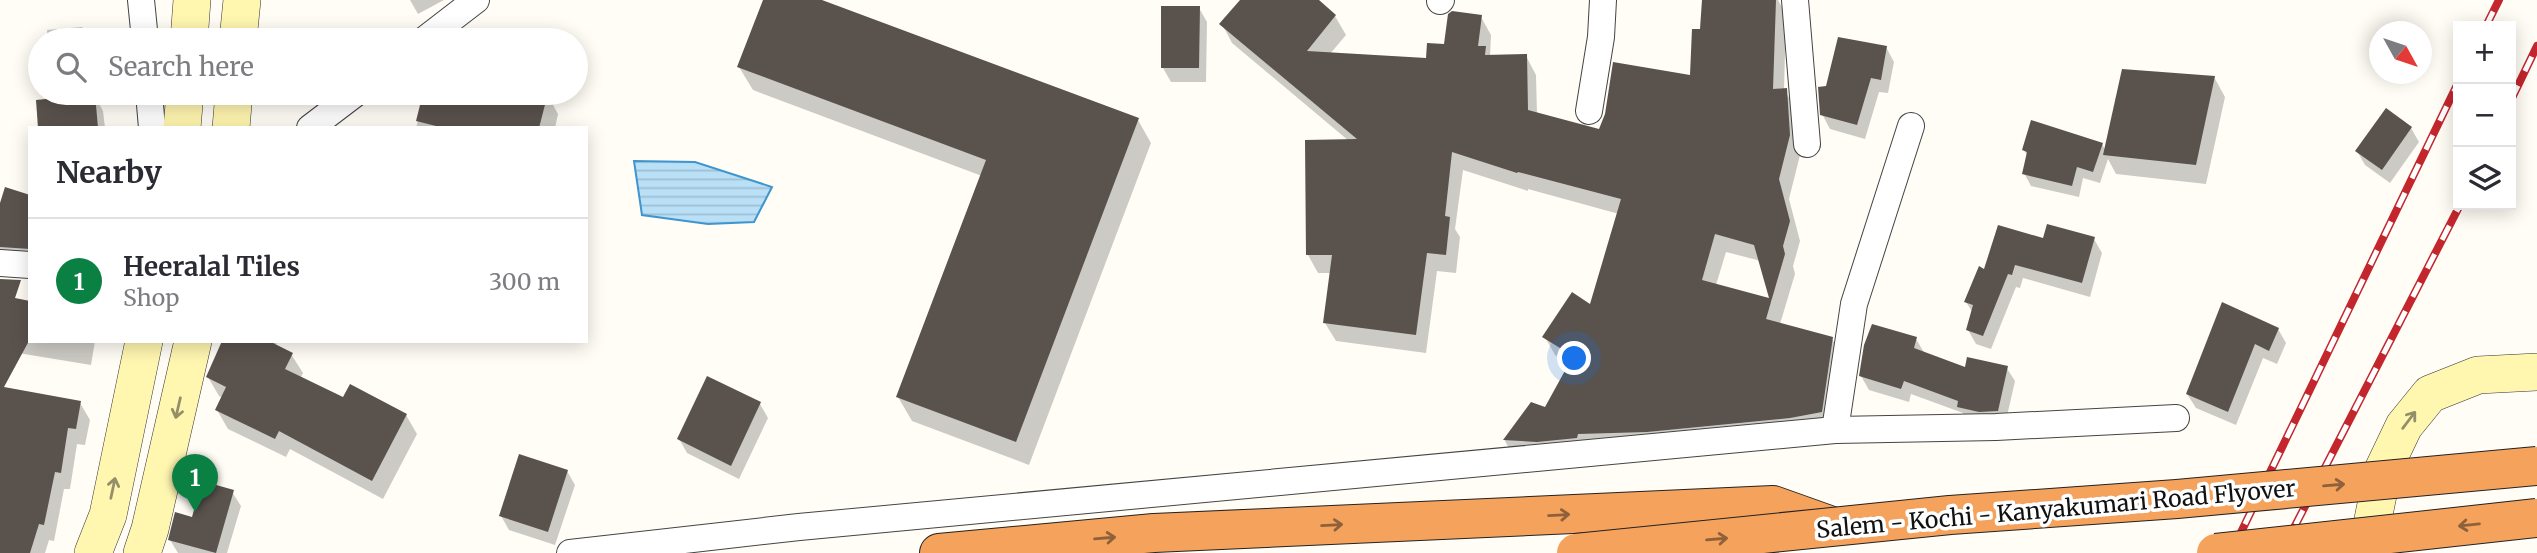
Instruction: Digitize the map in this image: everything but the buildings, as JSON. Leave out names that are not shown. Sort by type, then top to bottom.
[{"type":"highway","name":"Salem - Kochi - Kanyakumari Road Flyover","points":[[1576,553],[1950,514],[2177,499],[2537,466]]},
{"type":"highway","points":[[939,553],[1154,533],[1773,505],[1832,526]]},
{"type":"highway","points":[[2216,553],[2537,518]]},
{"type":"main road","points":[[190,28],[192,0]]},
{"type":"main road","points":[[239,28],[242,0]]},
{"type":"main road","points":[[182,126],[184,105]]},
{"type":"main road","points":[[231,126],[233,105]]},
{"type":"main road","points":[[93,553],[108,515],[144,343]]},
{"type":"main road","points":[[142,553],[150,529],[193,343]]},
{"type":"main road","points":[[2372,553],[2368,544],[2383,470],[2404,426],[2430,394],[2478,375],[2535,364]]},
{"type":"street","points":[[141,0],[144,28]]},
{"type":"street","points":[[440,28],[476,0]]},
{"type":"street","points":[[1589,111],[1601,37],[1603,0]]},
{"type":"street","points":[[1795,0],[1807,144]]},
{"type":"street","points":[[150,105],[152,126]]},
{"type":"street","points":[[313,126],[340,105]]},
{"type":"street","points":[[1835,430],[1854,304],[1910,126]]},
{"type":"street","points":[[0,263],[28,265]]},
{"type":"street","points":[[570,553],[813,526],[1835,430],[1996,428],[2176,418]]},
{"type":"water","points":[[634,161],[695,162],[772,187],[754,222],[708,224],[642,215]]},
{"type":"railway","points":[[2488,21],[2499,0]]},
{"type":"railway","points":[[2516,90],[2537,46]]},
{"type":"railway","points":[[2231,553],[2458,84]]},
{"type":"railway","points":[[2281,553],[2457,210]]},
{"type":"place","name":"Heeralal Tiles","points":[[195,512]]}]
